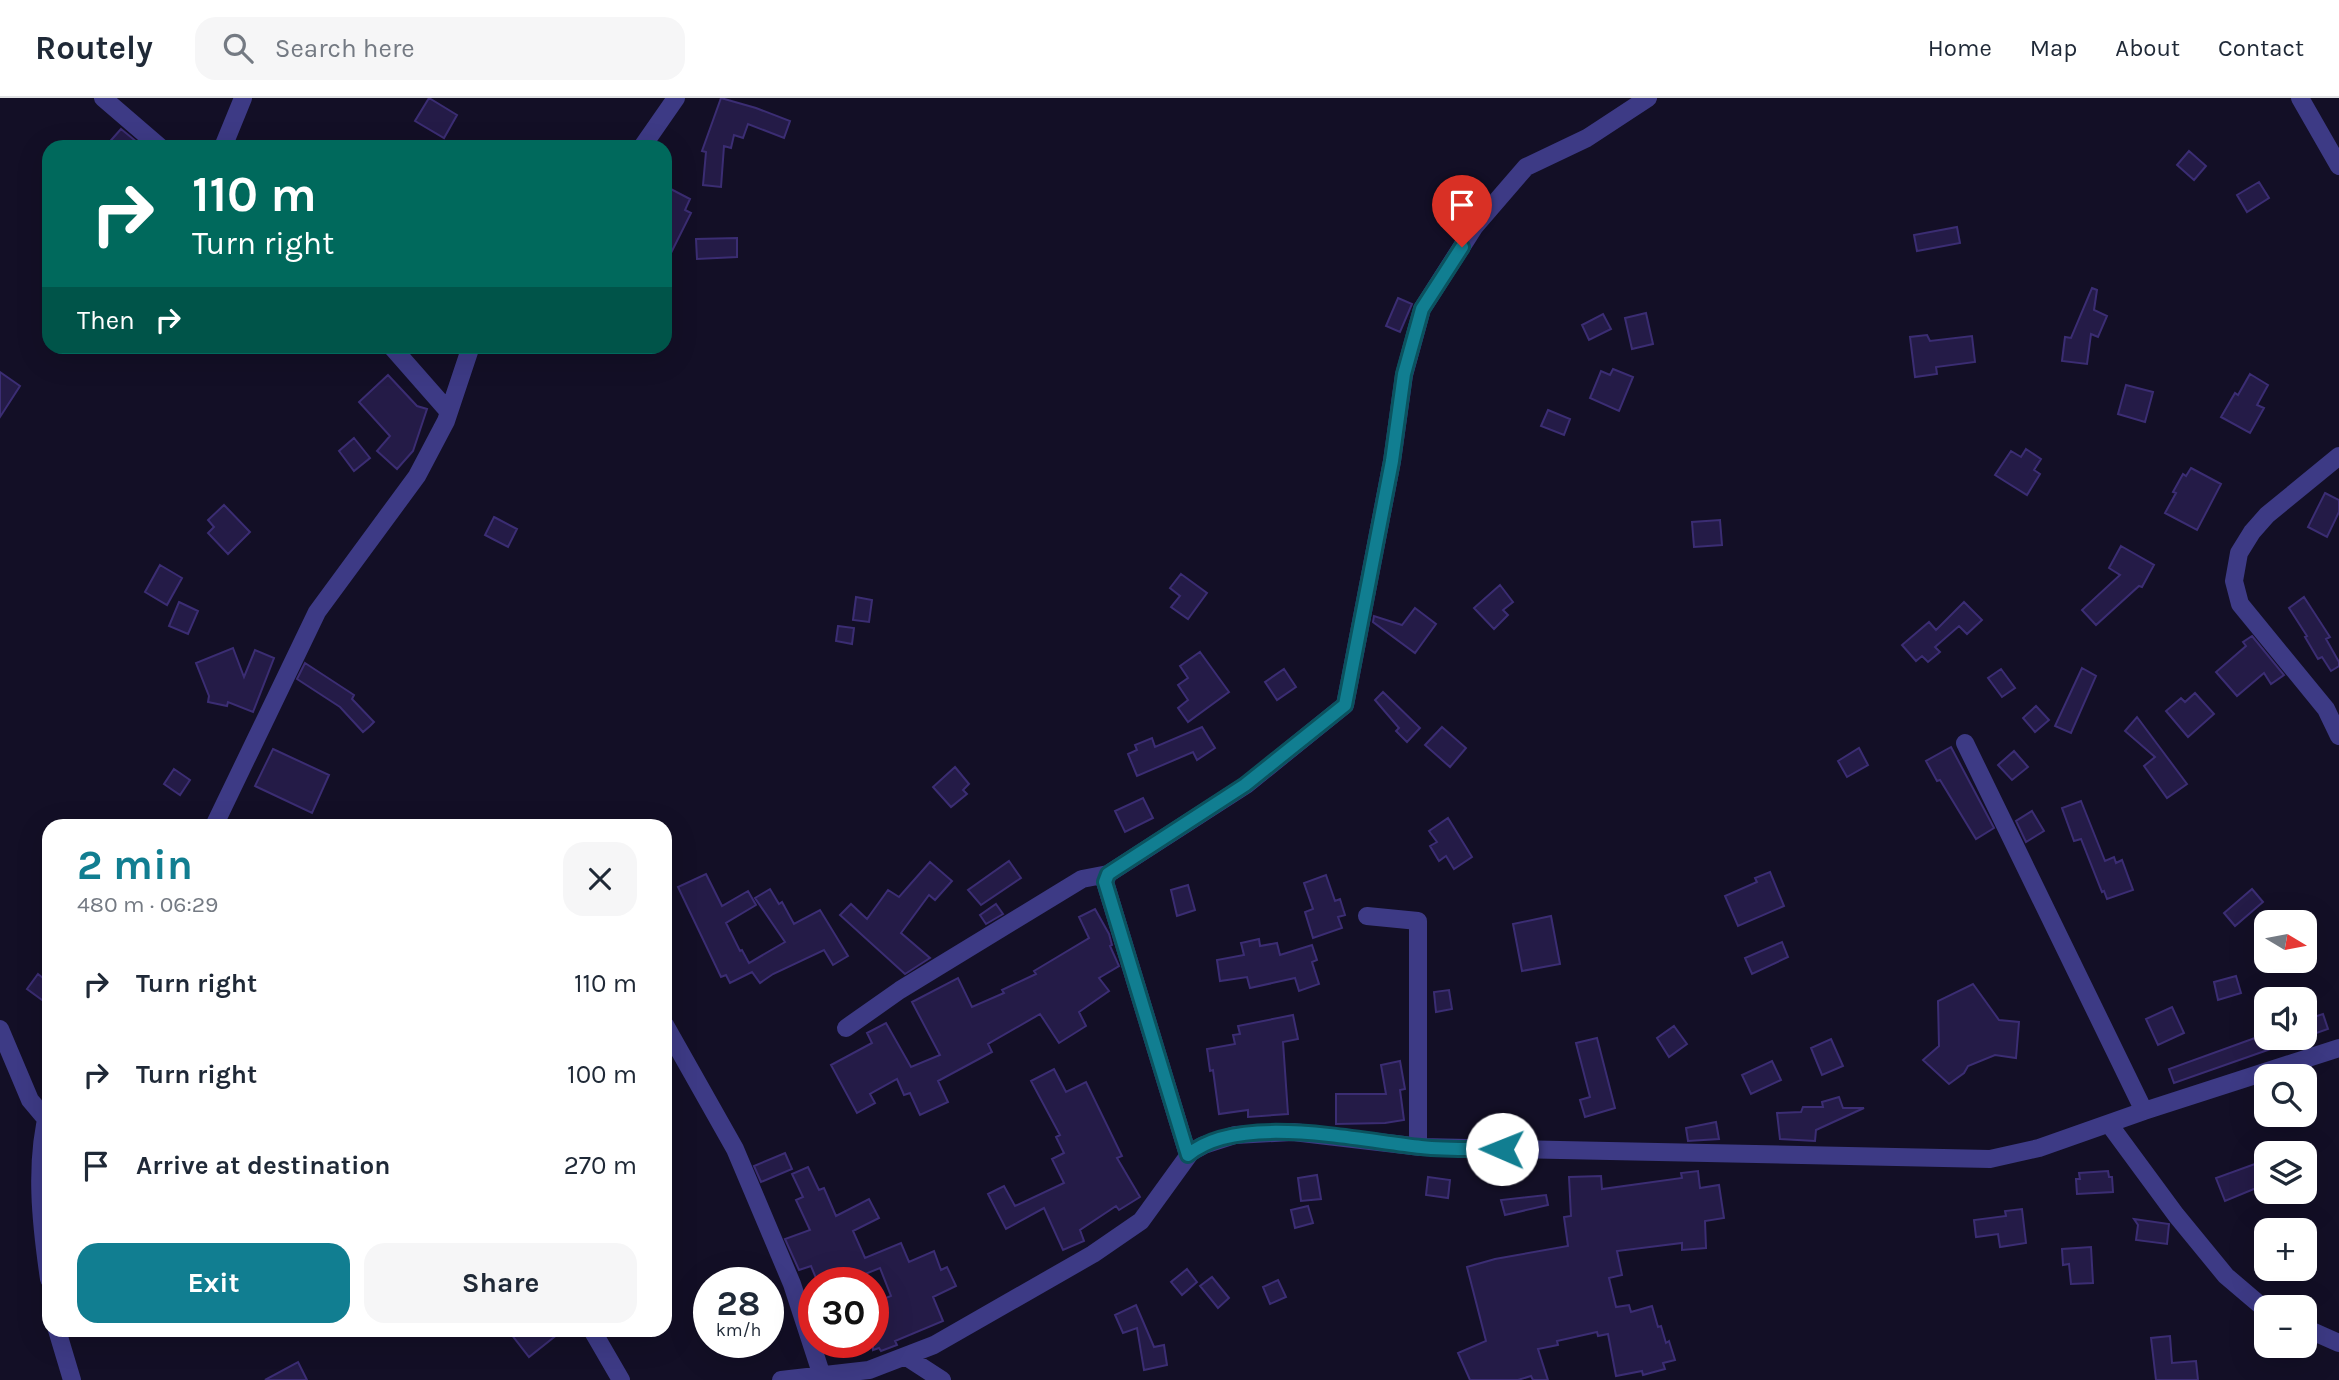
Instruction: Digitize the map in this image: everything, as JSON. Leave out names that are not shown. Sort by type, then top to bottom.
[{"type":"street","points":[[103,98],[152,140]]},
{"type":"street","points":[[226,140],[243,98]]},
{"type":"street","points":[[647,140],[676,98]]},
{"type":"street","points":[[2300,98],[2339,166]]},
{"type":"street","points":[[846,1028],[900,990],[1082,879],[1108,874],[1245,785],[1345,705],[1392,461],[1404,374],[1422,309],[1475,226],[1526,167],[1587,138],[1640,101]]},
{"type":"street","points":[[398,354],[449,412]]},
{"type":"street","points":[[217,819],[317,612],[417,476],[449,412],[468,354]]},
{"type":"street","points":[[2339,456],[2267,515],[2239,553],[2234,572],[2241,604],[2326,709],[2339,736]]},
{"type":"street","points":[[1965,743],[2144,1111]]},
{"type":"street","points":[[1108,874],[1105,882],[1188,1155]]},
{"type":"street","points":[[1367,916],[1418,921],[1418,1147]]},
{"type":"street","points":[[0,1028],[30,1100],[42,1109]]},
{"type":"street","points":[[672,1037],[735,1149],[792,1284],[822,1377]]},
{"type":"street","points":[[781,1380],[869,1370],[934,1345],[1093,1254],[1141,1221],[1188,1155],[1204,1145],[1235,1135],[1293,1132],[1418,1147],[1990,1159],[2039,1148],[2339,1048]]},
{"type":"street","points":[[2109,1124],[2176,1215],[2226,1276],[2254,1300]]},
{"type":"street","points":[[42,1150],[42,1199]]},
{"type":"street","points":[[2317,1333],[2339,1343]]},
{"type":"street","points":[[59,1337],[72,1380]]},
{"type":"street","points":[[596,1337],[621,1380]]},
{"type":"street","points":[[905,1356],[942,1380]]},
{"type":"building","points":[[429,98],[457,115],[444,138],[415,121]]},
{"type":"building","points":[[721,98],[790,121],[784,138],[748,124],[743,138],[734,135],[731,148],[724,146],[721,187],[703,185],[706,152],[702,151]]},
{"type":"building","points":[[121,129],[134,140],[111,140]]},
{"type":"building","points":[[2189,151],[2206,166],[2194,180],[2177,165]]},
{"type":"building","points":[[2259,182],[2269,198],[2247,212],[2237,195]]},
{"type":"building","points":[[672,190],[690,199],[685,210],[691,213],[672,251]]},
{"type":"building","points":[[1957,227],[1960,243],[1917,251],[1914,235]]},
{"type":"building","points":[[737,238],[737,257],[697,259],[696,239]]},
{"type":"building","points":[[2092,288],[2097,290],[2094,310],[2107,316],[2098,337],[2091,334],[2087,364],[2062,361],[2065,337],[2071,338]]},
{"type":"building","points":[[1398,298],[1412,304],[1400,332],[1386,326]]},
{"type":"building","points":[[1646,313],[1653,344],[1632,349],[1625,318]]},
{"type":"building","points":[[1603,314],[1611,329],[1589,340],[1582,325]]},
{"type":"building","points":[[1927,335],[1930,341],[1972,336],[1975,362],[1936,367],[1937,374],[1915,377],[1910,337]]},
{"type":"building","points":[[1613,369],[1633,377],[1619,411],[1590,398],[1601,371],[1610,375]]},
{"type":"building","points":[[0,372],[20,386],[0,417]]},
{"type":"building","points":[[2250,374],[2268,385],[2257,405],[2264,408],[2250,433],[2221,417]]},
{"type":"building","points":[[388,375],[417,406],[427,409],[413,451],[397,469],[377,451],[390,436],[359,402]]},
{"type":"building","points":[[2126,385],[2153,392],[2145,422],[2118,414]]},
{"type":"building","points":[[1548,410],[1570,419],[1564,435],[1541,426]]},
{"type":"building","points":[[354,438],[370,458],[354,471],[339,451]]},
{"type":"building","points":[[2026,449],[2041,459],[2034,470],[2040,474],[2027,495],[1995,475],[2011,451],[2021,457]]},
{"type":"building","points":[[2191,468],[2221,484],[2197,530],[2165,513],[2183,474],[2186,476]]},
{"type":"building","points":[[2325,493],[2339,500],[2339,512],[2327,537],[2308,527]]},
{"type":"building","points":[[224,505],[250,532],[228,554],[208,533],[214,527],[208,520]]},
{"type":"building","points":[[494,517],[517,529],[508,547],[485,535]]},
{"type":"building","points":[[1720,520],[1722,545],[1694,547],[1692,522]]},
{"type":"building","points":[[2121,546],[2154,565],[2142,587],[2139,586],[2096,625],[2082,610],[2120,575],[2109,568]]},
{"type":"building","points":[[160,565],[182,578],[167,605],[145,592]]},
{"type":"building","points":[[1181,574],[1207,593],[1188,619],[1171,607],[1180,596],[1170,588]]},
{"type":"building","points":[[1500,585],[1513,602],[1503,610],[1508,615],[1494,629],[1474,608]]},
{"type":"building","points":[[856,597],[872,600],[869,622],[853,620]]},
{"type":"building","points":[[2304,597],[2330,637],[2326,639],[2339,662],[2339,666],[2331,671],[2322,657],[2318,659],[2289,608]]},
{"type":"building","points":[[179,602],[198,611],[188,634],[169,626]]},
{"type":"building","points":[[1964,602],[1982,620],[1967,634],[1959,626],[1935,647],[1940,652],[1928,662],[1922,656],[1916,661],[1902,645],[1929,622],[1936,630]]},
{"type":"building","points":[[1415,608],[1436,624],[1415,653],[1373,622],[1374,616],[1402,625]]},
{"type":"building","points":[[838,626],[854,628],[852,644],[836,641]]},
{"type":"building","points":[[2252,636],[2284,675],[2271,684],[2264,673],[2237,696],[2216,672],[2246,646],[2243,642]]},
{"type":"building","points":[[233,648],[244,677],[255,650],[274,658],[253,712],[228,702],[227,706],[208,702],[209,696],[196,663]]},
{"type":"building","points":[[1200,652],[1229,692],[1188,722],[1178,708],[1188,700],[1178,685],[1188,678],[1180,666]]},
{"type":"building","points":[[305,663],[354,695],[352,699],[374,722],[363,732],[340,707],[297,679]]},
{"type":"building","points":[[2082,668],[2096,676],[2071,733],[2055,726]]},
{"type":"building","points":[[1284,669],[1296,687],[1277,700],[1265,682]]},
{"type":"building","points":[[2001,669],[2015,688],[2002,697],[1988,678]]},
{"type":"building","points":[[1383,692],[1420,728],[1407,742],[1396,731],[1399,728],[1375,700]]},
{"type":"building","points":[[2195,693],[2214,714],[2188,737],[2166,711],[2181,698],[2185,702]]},
{"type":"building","points":[[2036,706],[2049,720],[2035,732],[2023,718]]},
{"type":"building","points":[[2137,717],[2187,784],[2167,798],[2144,766],[2155,757],[2125,731]]},
{"type":"building","points":[[1202,727],[1215,748],[1197,760],[1193,752],[1137,776],[1128,754],[1137,750],[1135,745],[1152,738],[1155,747]]},
{"type":"building","points":[[1442,727],[1466,748],[1450,767],[1425,745]]},
{"type":"building","points":[[1951,747],[1994,828],[1976,839],[1926,761]]},
{"type":"building","points":[[1859,748],[1868,765],[1847,777],[1838,761]]},
{"type":"building","points":[[273,749],[329,775],[312,813],[255,786]]},
{"type":"building","points":[[2014,751],[2028,767],[2012,780],[1998,765]]},
{"type":"building","points":[[955,767],[969,784],[963,790],[967,794],[951,807],[933,787]]},
{"type":"building","points":[[174,769],[190,780],[180,795],[164,784]]},
{"type":"building","points":[[1143,798],[1153,818],[1125,832],[1115,811]]},
{"type":"building","points":[[2081,801],[2105,861],[2114,857],[2116,863],[2122,860],[2133,890],[2107,899],[2104,891],[2102,892],[2081,839],[2074,841],[2062,808]]},
{"type":"building","points":[[2032,811],[2044,831],[2026,842],[2016,821]]},
{"type":"building","points":[[1448,818],[1472,857],[1454,869],[1446,856],[1439,861],[1430,846],[1437,842],[1429,831]]},
{"type":"building","points":[[1009,861],[1021,878],[981,905],[968,890]]},
{"type":"building","points":[[930,862],[952,881],[935,900],[929,895],[901,933],[930,958],[905,974],[840,915],[851,904],[867,919],[888,890],[899,897]]},
{"type":"building","points":[[1770,872],[1784,906],[1738,926],[1725,896],[1757,882],[1755,878]]},
{"type":"building","points":[[706,874],[722,906],[748,891],[756,905],[726,923],[749,963],[785,942],[755,898],[770,889],[779,904],[782,902],[794,924],[820,910],[848,956],[833,965],[824,950],[760,983],[752,972],[730,983],[726,975],[721,977],[678,887]]},
{"type":"building","points":[[1326,875],[1335,901],[1340,899],[1345,915],[1338,917],[1342,928],[1313,938],[1305,912],[1313,909],[1304,883]]},
{"type":"building","points":[[1188,885],[1195,910],[1177,916],[1171,890]]},
{"type":"building","points":[[2252,889],[2263,902],[2235,926],[2224,913]]},
{"type":"building","points":[[996,904],[1003,914],[986,924],[980,915]]},
{"type":"building","points":[[1095,909],[1109,934],[1110,946],[1119,966],[1099,978],[1109,991],[1079,1012],[1086,1026],[1059,1043],[1040,1014],[988,1044],[992,1052],[938,1081],[948,1102],[920,1115],[910,1093],[904,1095],[897,1079],[870,1094],[875,1103],[857,1113],[831,1065],[872,1043],[867,1033],[886,1023],[911,1067],[940,1055],[912,1002],[958,978],[972,1007],[1004,993],[1002,990],[1036,974],[1034,971],[1089,938],[1079,917]]},
{"type":"building","points":[[1551,916],[1560,964],[1522,971],[1513,924]]},
{"type":"building","points":[[1259,939],[1260,946],[1277,943],[1280,955],[1312,945],[1317,960],[1312,962],[1319,984],[1299,991],[1295,978],[1250,988],[1247,977],[1220,981],[1217,960],[1244,955],[1241,943]]},
{"type":"building","points":[[1782,942],[1788,957],[1752,974],[1745,958]]},
{"type":"building","points":[[38,974],[42,977],[42,1000],[27,989]]},
{"type":"building","points":[[2236,976],[2241,993],[2218,1000],[2214,982]]},
{"type":"building","points":[[1973,984],[1999,1020],[2019,1022],[2016,1058],[1995,1055],[1968,1066],[1964,1073],[1949,1084],[1923,1060],[1939,1046],[1938,1001]]},
{"type":"building","points":[[1449,990],[1452,1009],[1436,1012],[1434,992]]},
{"type":"building","points":[[2172,1007],[2184,1033],[2158,1045],[2146,1019]]},
{"type":"building","points":[[2323,1014],[2328,1029],[2317,1033],[2317,1016]]},
{"type":"building","points":[[1293,1015],[1298,1039],[1283,1042],[1288,1114],[1248,1117],[1248,1110],[1219,1114],[1207,1049],[1235,1044],[1233,1035],[1240,1034],[1238,1026]]},
{"type":"building","points":[[1674,1026],[1687,1044],[1669,1057],[1657,1038]]},
{"type":"building","points":[[1597,1038],[1615,1108],[1585,1117],[1580,1100],[1590,1097],[1576,1043]]},
{"type":"building","points":[[2254,1038],[2254,1050],[2268,1050],[2174,1083],[2169,1069]]},
{"type":"building","points":[[1831,1039],[1843,1066],[1822,1075],[1811,1048]]},
{"type":"building","points":[[1400,1061],[1405,1089],[1400,1090],[1404,1120],[1336,1124],[1336,1094],[1386,1094],[1381,1065]]},
{"type":"building","points":[[1772,1061],[1781,1080],[1751,1094],[1742,1075]]},
{"type":"building","points":[[1054,1069],[1066,1092],[1086,1082],[1122,1156],[1117,1158],[1140,1197],[1119,1210],[1116,1206],[1080,1230],[1084,1241],[1063,1250],[1044,1208],[1006,1229],[988,1194],[1004,1186],[1015,1206],[1064,1183],[1052,1159],[1064,1153],[1056,1137],[1060,1135],[1031,1081]]},
{"type":"building","points":[[1839,1097],[1843,1108],[1864,1108],[1816,1130],[1815,1141],[1780,1139],[1777,1113],[1801,1112],[1803,1107],[1823,1107],[1822,1102]]},
{"type":"building","points":[[1716,1122],[1719,1139],[1688,1141],[1686,1128]]},
{"type":"building","points":[[785,1153],[792,1169],[761,1182],[754,1166]]},
{"type":"building","points":[[2254,1164],[2254,1189],[2225,1201],[2216,1178]]},
{"type":"building","points":[[808,1167],[819,1190],[824,1188],[836,1216],[869,1199],[879,1218],[853,1231],[865,1258],[901,1243],[909,1262],[934,1251],[941,1270],[947,1267],[956,1286],[933,1297],[943,1321],[895,1341],[897,1345],[889,1348],[889,1267],[798,1268],[785,1239],[810,1230],[796,1200],[803,1197],[792,1174]]},
{"type":"building","points":[[1698,1171],[1700,1188],[1719,1185],[1724,1218],[1705,1221],[1706,1248],[1682,1250],[1682,1243],[1617,1251],[1622,1275],[1609,1278],[1616,1307],[1629,1305],[1631,1312],[1652,1306],[1658,1327],[1661,1326],[1666,1343],[1669,1341],[1675,1360],[1663,1363],[1665,1369],[1643,1375],[1642,1371],[1616,1376],[1608,1334],[1598,1336],[1597,1332],[1557,1341],[1558,1345],[1538,1349],[1548,1380],[1533,1380],[1531,1376],[1518,1380],[1470,1380],[1458,1353],[1486,1341],[1467,1267],[1495,1259],[1568,1246],[1564,1217],[1571,1216],[1569,1177],[1601,1176],[1602,1189],[1682,1178],[1681,1173]]},
{"type":"building","points":[[2108,1171],[2109,1177],[2112,1177],[2113,1192],[2077,1194],[2076,1179],[2080,1179],[2079,1173]]},
{"type":"building","points":[[1317,1175],[1321,1199],[1301,1201],[1298,1178]]},
{"type":"building","points":[[1428,1177],[1450,1180],[1448,1198],[1426,1195]]},
{"type":"building","points":[[1546,1195],[1548,1205],[1505,1215],[1501,1200]]},
{"type":"building","points":[[1308,1206],[1313,1223],[1295,1228],[1291,1210]]},
{"type":"building","points":[[2022,1209],[2026,1243],[2000,1247],[1998,1234],[1976,1237],[1974,1220],[2006,1216],[2005,1211]]},
{"type":"building","points":[[2134,1219],[2169,1224],[2167,1244],[2136,1240],[2138,1225]]},
{"type":"building","points":[[2091,1247],[2093,1283],[2071,1284],[2069,1264],[2063,1265],[2062,1249]]},
{"type":"building","points":[[1187,1269],[1197,1282],[1182,1295],[1171,1282]]},
{"type":"building","points":[[1212,1277],[1229,1298],[1218,1308],[1200,1286]]},
{"type":"building","points":[[1278,1280],[1286,1297],[1270,1304],[1263,1287]]},
{"type":"building","points":[[1136,1305],[1154,1347],[1164,1345],[1167,1365],[1144,1370],[1137,1328],[1123,1333],[1115,1315]]},
{"type":"building","points":[[2170,1336],[2172,1363],[2196,1361],[2198,1380],[2156,1380],[2151,1338]]},
{"type":"building","points":[[513,1337],[554,1337],[529,1357]]},
{"type":"building","points":[[298,1362],[307,1380],[265,1380]]},
{"type":"route","points":[[1462,247],[1422,309],[1404,374],[1392,461],[1345,705],[1245,785],[1108,874],[1105,882],[1188,1155],[1204,1145],[1235,1135],[1293,1132],[1421,1147],[1502,1149]]}]
